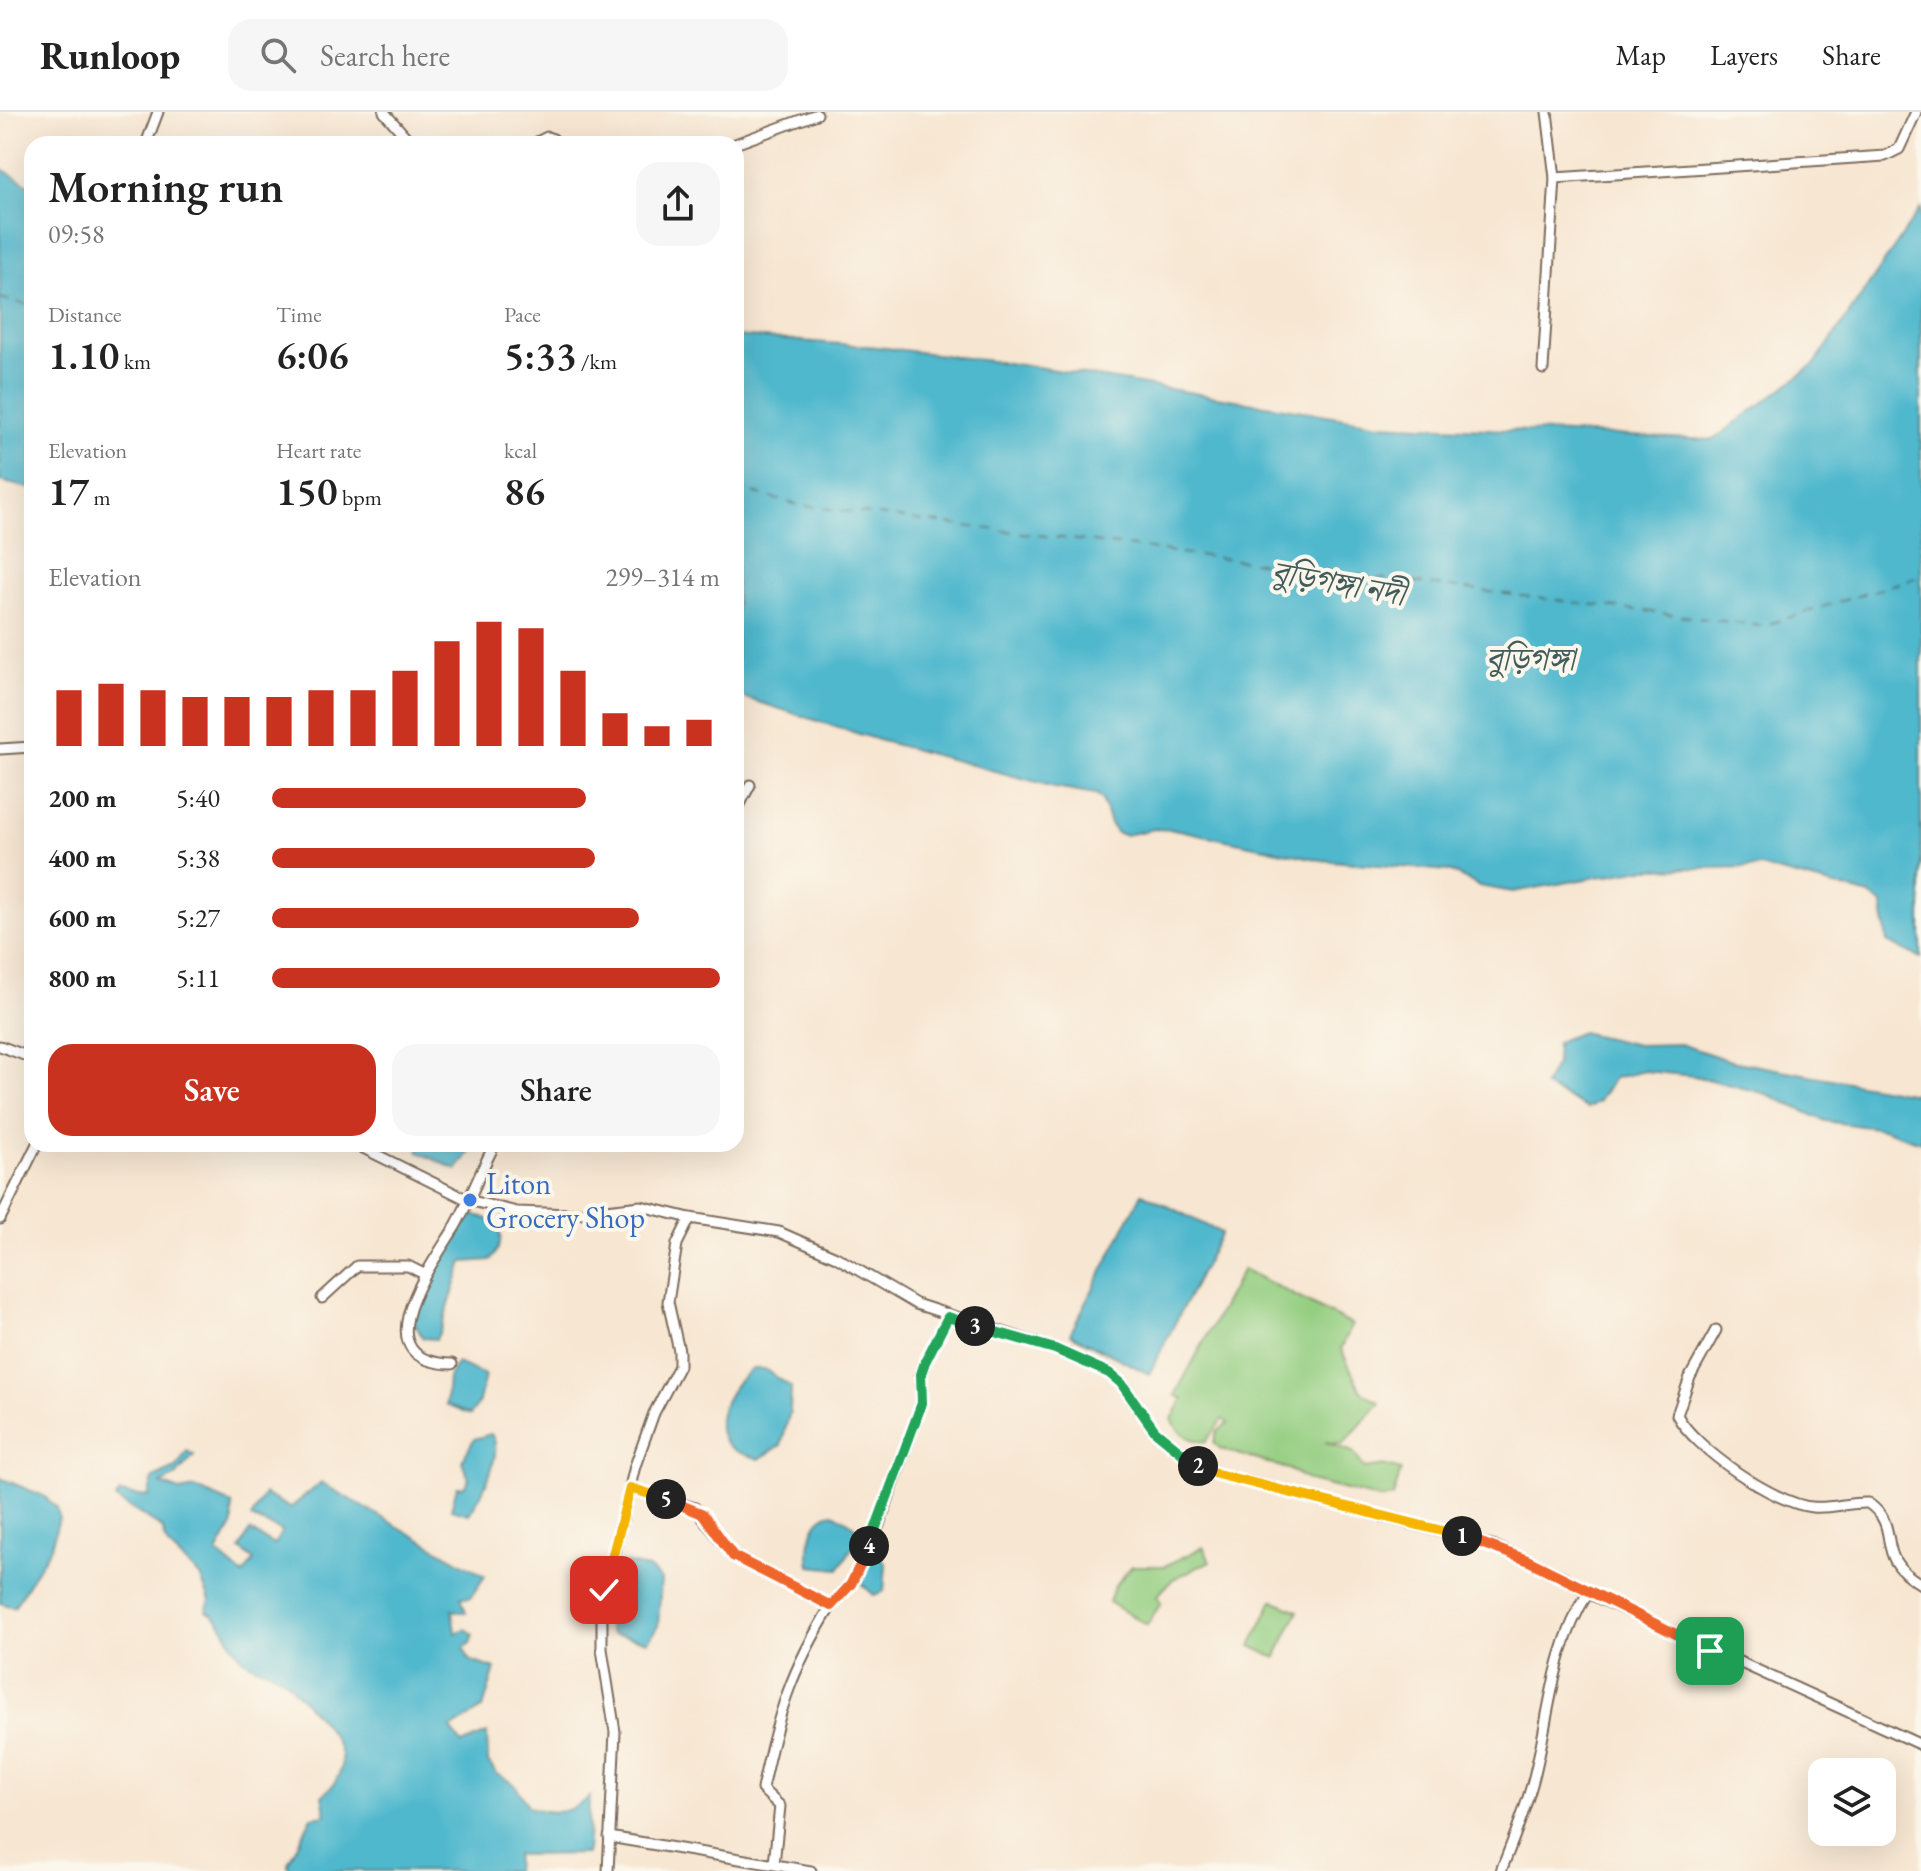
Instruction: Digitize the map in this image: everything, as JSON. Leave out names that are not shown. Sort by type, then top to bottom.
[{"type":"street","points":[[149,136],[158,112]]},
{"type":"street","points":[[384,112],[405,136]]},
{"type":"street","points":[[1543,369],[1555,178],[1547,112]]},
{"type":"street","points":[[1555,178],[1885,156],[1899,149],[1916,112]]},
{"type":"street","points":[[744,141],[817,114]]},
{"type":"street","points":[[0,749],[24,748]]},
{"type":"street","points":[[744,797],[750,785]]},
{"type":"street","points":[[0,1046],[24,1055]]},
{"type":"street","points":[[0,1219],[33,1152]]},
{"type":"street","points":[[371,1152],[468,1200],[530,1214],[571,1214],[641,1206],[690,1218],[779,1232],[836,1257],[898,1295],[948,1317],[1055,1349],[1109,1373],[1121,1383],[1155,1431],[1200,1467],[1492,1545],[1564,1577],[1588,1593],[1921,1745]]},
{"type":"street","points":[[452,1364],[439,1363],[416,1353],[410,1346],[408,1311],[424,1274],[468,1200],[491,1152]]},
{"type":"street","points":[[608,1871],[615,1732],[602,1649],[602,1603],[630,1488],[654,1413],[679,1366],[679,1351],[668,1302],[677,1244],[690,1218]]},
{"type":"street","points":[[322,1298],[357,1266],[408,1266],[424,1274]]},
{"type":"street","points":[[774,1864],[780,1806],[762,1789],[773,1737],[798,1660],[831,1606],[851,1584],[879,1525],[922,1403],[921,1374],[930,1348],[948,1317]]},
{"type":"street","points":[[1716,1330],[1690,1377],[1677,1415],[1690,1435],[1784,1501],[1811,1507],[1868,1503],[1889,1529],[1890,1555],[1900,1572],[1921,1584]]},
{"type":"street","points":[[630,1488],[695,1508],[733,1556],[831,1606]]},
{"type":"street","points":[[1501,1871],[1535,1775],[1560,1656],[1577,1611],[1588,1593]]},
{"type":"street","points":[[609,1837],[811,1871]]},
{"type":"green space","points":[[1243,1269],[1352,1325],[1341,1349],[1361,1391],[1380,1403],[1343,1444],[1325,1442],[1353,1452],[1365,1469],[1386,1466],[1401,1470],[1393,1497],[1381,1499],[1310,1481],[1288,1469],[1221,1449],[1214,1443],[1217,1432],[1228,1423],[1223,1419],[1206,1441],[1190,1438],[1174,1424],[1172,1419],[1183,1399],[1175,1395]]},
{"type":"green space","points":[[1203,1547],[1210,1561],[1173,1579],[1157,1596],[1161,1603],[1147,1625],[1109,1602],[1114,1587],[1132,1566],[1165,1566]]},
{"type":"green space","points":[[1273,1600],[1298,1611],[1276,1658],[1251,1646]]},
{"type":"water","points":[[0,168],[24,182],[24,487],[0,481]]},
{"type":"water","name":"বুড়িগঙ্গা","points":[[1921,208],[1921,958],[1887,942],[1882,904],[1870,895],[1761,867],[1642,869],[1513,892],[1479,886],[1449,871],[1321,860],[1179,830],[1154,829],[1125,835],[1117,833],[1110,824],[1102,799],[1096,794],[1055,787],[878,740],[744,698],[744,337],[878,347],[1031,366],[1380,424],[1713,440],[1815,364]]},
{"type":"water","points":[[1581,1032],[1637,1045],[1680,1044],[1731,1061],[1921,1095],[1921,1142],[1883,1129],[1825,1121],[1767,1094],[1694,1076],[1645,1071],[1614,1078],[1599,1101],[1587,1108],[1544,1086],[1556,1064],[1557,1042]]},
{"type":"water","points":[[418,1152],[470,1152],[457,1170]]},
{"type":"water","points":[[1142,1193],[1221,1233],[1149,1374],[1070,1334]]},
{"type":"water","points":[[472,1215],[495,1224],[499,1230],[500,1244],[491,1260],[463,1262],[436,1339],[423,1338],[412,1319],[421,1291],[444,1250]]},
{"type":"water","points":[[457,1363],[485,1375],[478,1405],[470,1415],[446,1405],[448,1378]]},
{"type":"water","points":[[753,1369],[765,1369],[791,1387],[790,1411],[781,1445],[759,1459],[734,1450],[720,1431],[720,1419],[728,1396]]},
{"type":"water","points":[[491,1434],[495,1442],[493,1463],[479,1497],[469,1514],[451,1509],[457,1487],[464,1487],[469,1479],[462,1461],[474,1439]]},
{"type":"water","points":[[187,1451],[194,1455],[176,1476],[161,1484],[180,1491],[195,1488],[232,1504],[233,1524],[217,1553],[243,1575],[254,1560],[240,1549],[250,1531],[274,1545],[282,1531],[251,1518],[264,1494],[290,1508],[321,1483],[485,1576],[470,1598],[461,1597],[466,1613],[452,1610],[455,1633],[466,1629],[473,1634],[471,1643],[464,1648],[469,1660],[495,1669],[483,1708],[451,1729],[462,1744],[487,1733],[488,1762],[496,1773],[515,1785],[529,1807],[561,1811],[575,1807],[590,1797],[586,1854],[516,1855],[515,1871],[289,1871],[288,1863],[312,1817],[326,1815],[322,1796],[334,1784],[342,1760],[334,1738],[289,1684],[276,1674],[248,1662],[236,1650],[219,1621],[206,1611],[210,1600],[200,1576],[168,1546],[162,1528],[116,1499],[120,1493],[148,1497],[153,1478],[176,1468]]},
{"type":"water","points":[[0,1478],[44,1496],[57,1508],[59,1518],[51,1547],[14,1607],[0,1603]]},
{"type":"water","points":[[834,1513],[855,1526],[857,1540],[839,1569],[810,1566],[810,1542],[815,1526],[826,1515]]},
{"type":"water","points":[[877,1553],[886,1563],[884,1591],[874,1595],[855,1578],[863,1563]]},
{"type":"water","points":[[623,1563],[649,1568],[661,1580],[658,1626],[648,1641],[611,1634],[604,1608],[610,1571]]},
{"type":"ferry route","points":[[0,298],[24,304]]},
{"type":"ferry route","points":[[744,490],[798,505],[1762,626],[1921,576]]},
{"type":"place","name":"Liton Grocery Shop","points":[[470,1200]]},
{"type":"route","points":[[604,1590],[630,1488],[695,1508],[703,1514],[733,1556],[790,1582],[831,1606],[851,1584],[879,1525],[904,1446],[922,1403],[921,1374],[930,1348],[948,1317],[1055,1349],[1109,1373],[1121,1383],[1155,1431],[1200,1467],[1231,1478],[1492,1545],[1564,1577],[1588,1593],[1710,1651]]},
{"type":"water label","name":"বুড়িগঙ্গা নদী","points":[[1338,583]]}]
